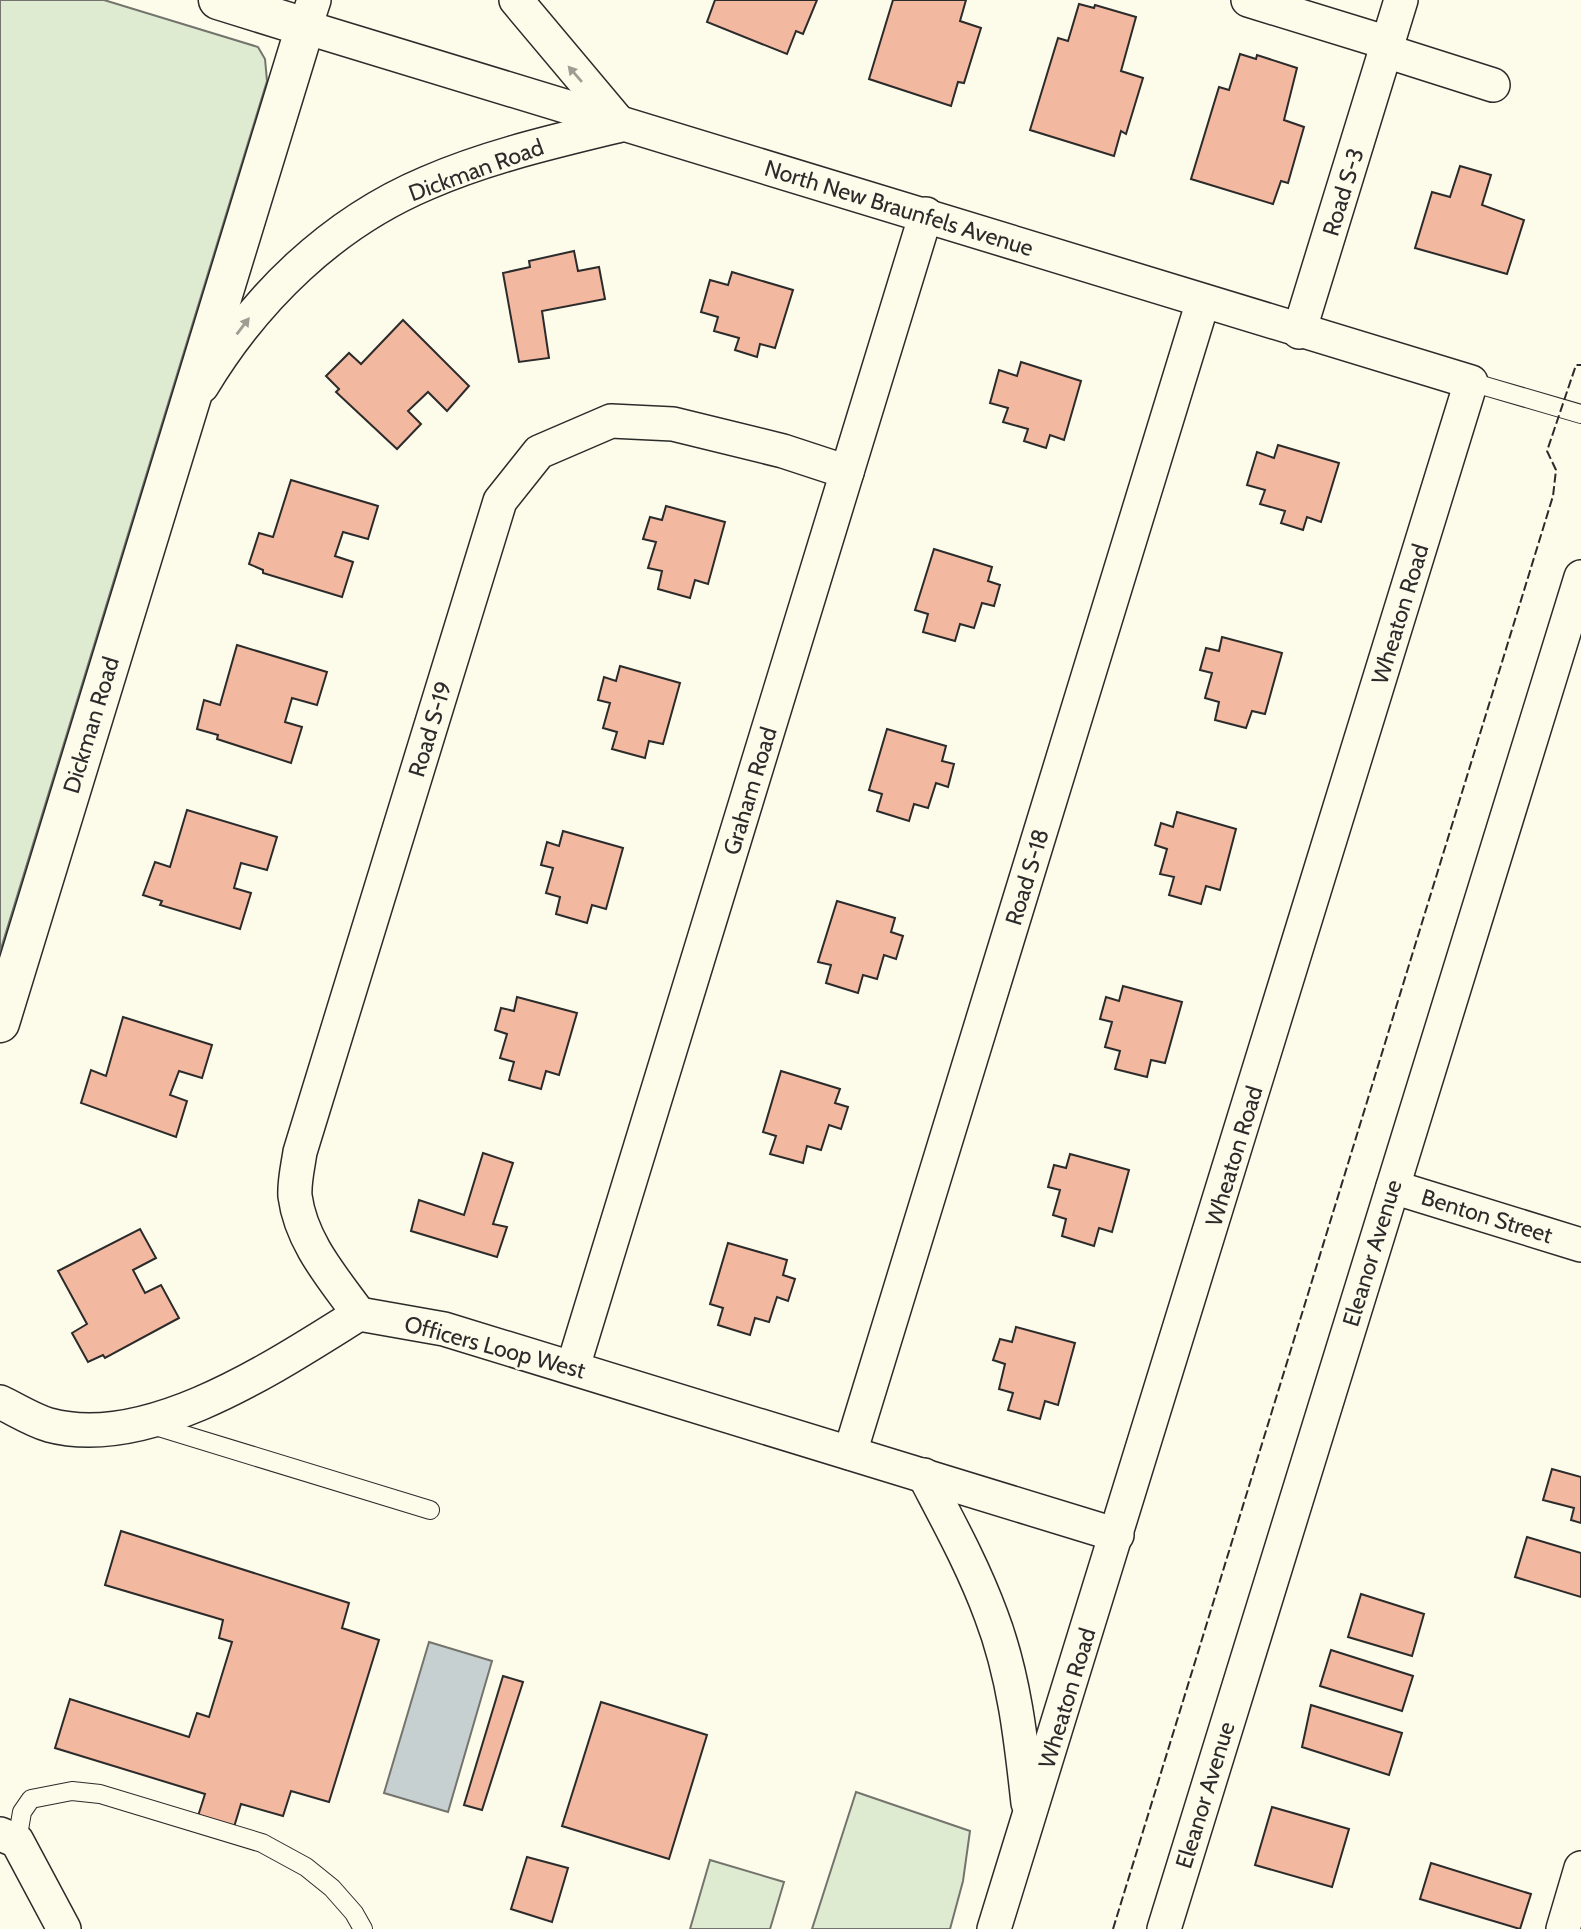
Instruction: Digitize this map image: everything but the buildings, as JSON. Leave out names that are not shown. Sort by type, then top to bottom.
[{"type":"street","name":"North New Braunfels Avenue","points":[[218,0],[310,13],[621,125],[926,214],[1299,332],[1471,382]]},
{"type":"street","points":[[516,0],[621,125]]},
{"type":"street","points":[[1248,0],[1493,85]]},
{"type":"street","name":"Road S-3","points":[[1299,332],[1401,0]]},
{"type":"street","name":"Dickman Road","points":[[0,1023],[310,13]]},
{"type":"street","name":"Dickman Road","points":[[183,427],[203,385],[258,306],[292,272],[329,241],[368,214],[427,183],[523,150],[621,125]]},
{"type":"street","name":"Graham Road","points":[[573,1367],[926,214]]},
{"type":"street","name":"Road S-18","points":[[850,1453],[1203,301]]},
{"type":"street","name":"Wheaton Road","points":[[995,1929],[1471,382]]},
{"type":"street","name":"Road S-19","points":[[359,1314],[319,1259],[303,1227],[295,1194],[300,1153],[500,501],[539,452],[611,421],[673,424],[783,451],[847,472]]},
{"type":"street","name":"Eleanor Avenue","points":[[1164,1929],[1581,577]]},
{"type":"street","name":"Benton Street","points":[[1393,1187],[1581,1245]]},
{"type":"street","points":[[0,1402],[49,1425],[112,1430],[143,1423],[181,1412],[219,1395],[359,1314]]},
{"type":"street","name":"Officers Loop West","points":[[359,1314],[444,1329],[1117,1535]]},
{"type":"street","points":[[925,1475],[973,1571],[992,1616],[1018,1717],[1030,1817]]},
{"type":"street","points":[[8,1838],[64,1929]]},
{"type":"street","points":[[1563,1929],[1581,1868]]},
{"type":"lane","name":"North New Braunfels Avenue","points":[[1471,382],[1581,414]]},
{"type":"lane","points":[[143,1423],[430,1510]]},
{"type":"lane","points":[[8,1838],[31,1799],[72,1791],[100,1794],[262,1843],[306,1867],[332,1888],[354,1913],[363,1929]]},
{"type":"green space","points":[[0,0],[104,0],[258,47],[265,59],[267,81],[0,952]]},
{"type":"green space","points":[[856,1792],[970,1831],[963,1881],[950,1929],[812,1929]]},
{"type":"green space","points":[[710,1860],[784,1882],[770,1929],[690,1929]]},
{"type":"shaded area","points":[[429,1642],[492,1661],[448,1812],[384,1793]]},
{"type":"fence","points":[[1113,1929],[1553,496],[1556,470],[1547,451],[1576,365],[1581,365]]}]
